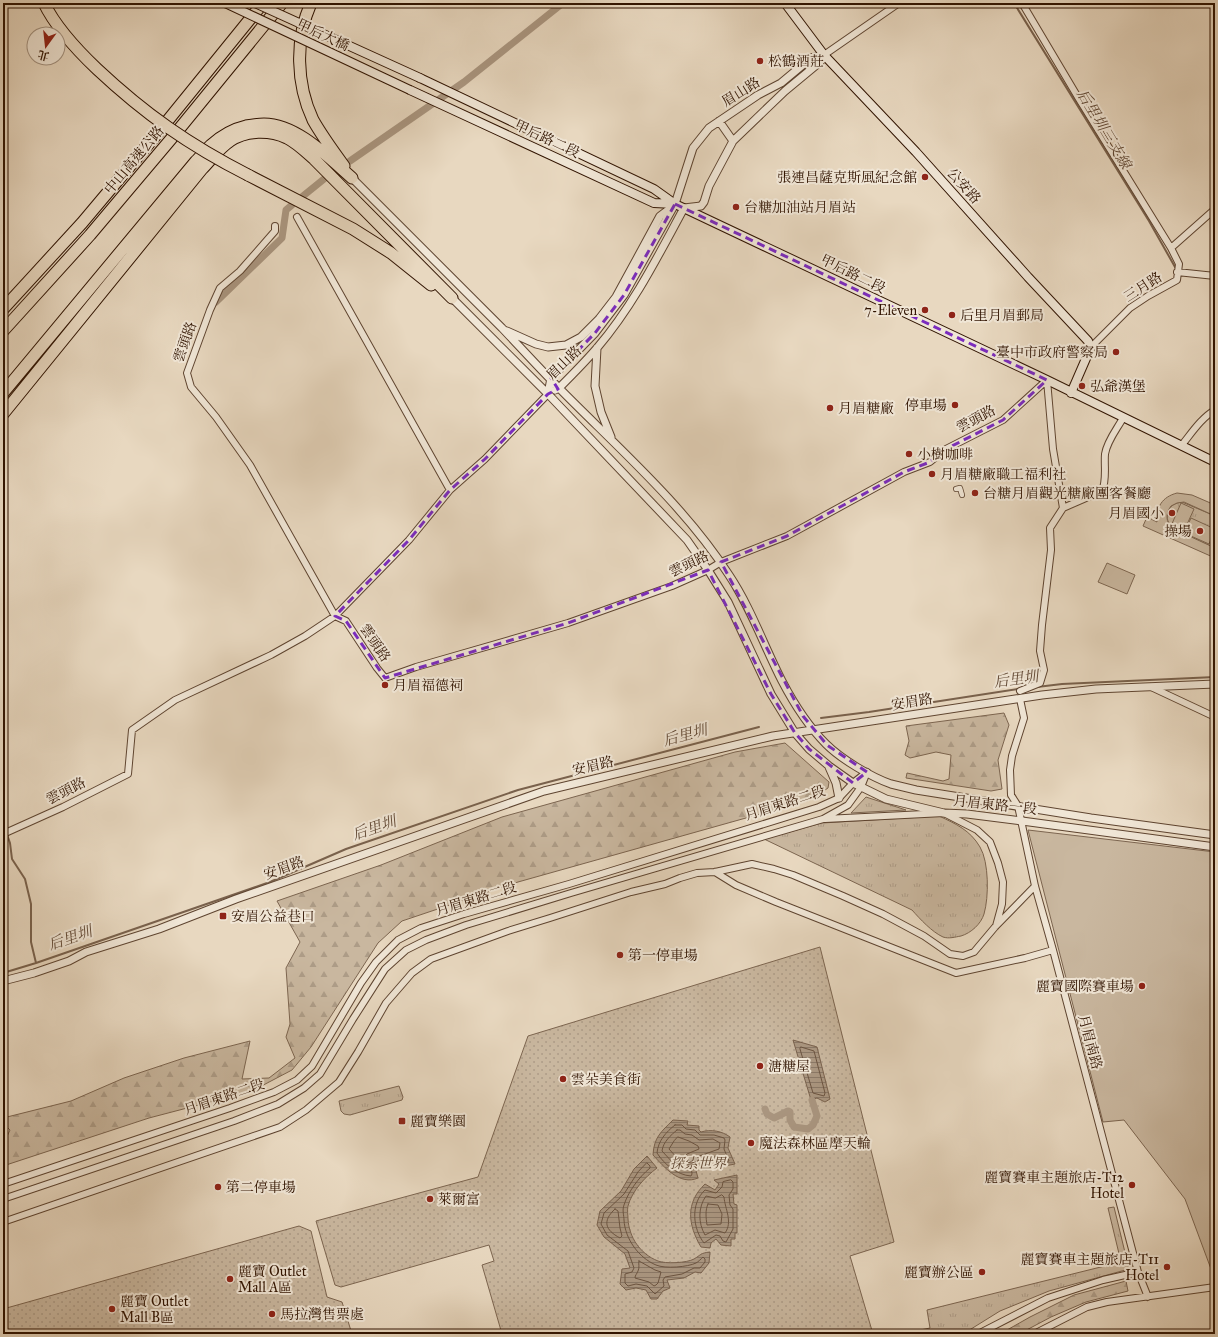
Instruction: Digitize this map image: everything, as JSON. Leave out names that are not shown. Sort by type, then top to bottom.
[{"type":"highway","points":[[44,3],[51,16],[77,49],[139,106],[167,127],[206,153],[353,229],[391,253],[431,285],[452,298]]},
{"type":"highway","name":"中山高速公路","points":[[3,309],[82,223],[156,135],[263,3]]},
{"type":"highway","name":"中山高速公路","points":[[3,332],[95,229],[282,3]]},
{"type":"highway","points":[[311,3],[304,21],[301,41],[300,61],[302,86],[307,105],[313,119],[352,178]]},
{"type":"highway","points":[[3,393],[196,161],[212,144],[236,128],[265,124],[286,129],[305,139],[352,178]]},
{"type":"highway","points":[[3,414],[202,169],[222,148],[231,141],[250,133],[263,132],[287,138],[314,158],[452,298]]},
{"type":"main road","name":"甲后大橋","points":[[225,3],[410,90]]},
{"type":"main road","name":"甲后大橋","points":[[255,3],[420,78]]},
{"type":"main road","name":"公安路","points":[[785,3],[824,55],[916,152],[1028,277],[1088,341],[1091,347]]},
{"type":"main road","name":"甲后路二段","points":[[420,78],[654,189],[675,204],[1047,380],[1215,462]]},
{"type":"main road","name":"甲后路二段","points":[[410,90],[654,203],[675,204]]},
{"type":"main road","points":[[1071,393],[1091,347]]},
{"type":"street","name":"眉山路","points":[[548,394],[551,378],[595,333],[624,295],[675,204],[693,148],[709,128],[758,95],[781,83],[812,58],[824,55],[899,3]]},
{"type":"street","name":"三月路","points":[[1022,3],[1083,106],[1171,248],[1179,264],[1177,280],[1130,308],[1091,347]]},
{"type":"street","name":"眉山路","points":[[548,394],[559,388],[597,348],[623,314],[648,275],[684,208],[700,206],[704,202],[709,186],[733,141],[785,91],[820,62],[824,55]]},
{"type":"street","points":[[719,121],[733,141]]},
{"type":"street","name":"月眉東路一段","points":[[352,178],[551,378],[698,532],[721,562],[731,578],[754,621],[783,682],[803,716],[827,745],[854,765],[867,772],[891,784],[916,790],[1091,818],[1215,835]]},
{"type":"street","points":[[502,328],[536,344],[548,347],[566,345],[581,337],[599,319],[616,297],[660,216],[675,204]]},
{"type":"street","points":[[1171,248],[1215,209]]},
{"type":"street","points":[[297,217],[450,490]]},
{"type":"street","name":"雲頭路","points":[[275,226],[276,231],[240,271],[220,288],[210,310],[187,373],[191,387],[216,417],[250,465],[335,616],[346,621],[385,678],[416,667],[568,623],[672,586],[708,570],[721,562],[787,536],[904,472],[930,462],[946,449],[1003,420],[1047,380]]},
{"type":"street","points":[[1177,272],[1215,276]]},
{"type":"street","name":"月眉東路一段","points":[[452,298],[548,394],[687,540],[728,602],[771,694],[795,733],[809,749],[829,766],[853,783],[886,798],[944,813],[967,814],[1215,847]]},
{"type":"street","points":[[597,348],[595,386],[600,412],[612,441]]},
{"type":"street","points":[[1047,380],[1053,449],[1063,508]]},
{"type":"street","name":"雲頭路","points":[[3,834],[128,774],[132,730],[175,700],[271,655],[306,636],[335,616],[409,540],[450,490],[485,459],[548,394]]},
{"type":"street","points":[[1181,446],[1195,428],[1215,410]]},
{"type":"street","points":[[1020,690],[1040,683],[1044,670],[1040,651],[1051,550],[1050,528],[1063,508],[1102,491],[1104,486],[1105,452],[1109,441],[1123,418]]},
{"type":"street","points":[[956,490],[960,488],[962,495]]},
{"type":"street","name":"安眉路","points":[[3,981],[34,973],[69,961],[86,952],[158,929],[243,897],[544,791],[773,736],[1042,695],[1096,689],[1215,684]]},
{"type":"street","points":[[1150,686],[1215,717]]},
{"type":"street","name":"月眉南路","points":[[1020,699],[1024,718],[1012,756],[1010,770],[1012,795],[1018,806],[1022,821],[1035,886],[1138,1272],[1148,1297]]},
{"type":"street","points":[[829,766],[836,783],[839,798]]},
{"type":"street","name":"月眉東路二段","points":[[3,1184],[230,1108],[274,1092],[297,1080],[312,1066],[361,983],[376,962],[398,940],[421,928],[819,807],[839,798],[853,783],[867,772]]},
{"type":"street","name":"月眉東路二段","points":[[3,1199],[234,1121],[278,1104],[304,1088],[320,1074],[385,969],[406,950],[426,940],[466,925],[823,819],[848,805],[862,787],[867,772]]},
{"type":"street","points":[[823,819],[944,813],[977,830],[990,842],[1003,882],[1002,904],[995,927]]},
{"type":"street","points":[[3,1222],[280,1128],[306,1110],[339,1082],[386,1003],[412,973],[431,959],[508,931],[631,892],[659,886],[697,873],[715,872],[752,864],[793,875],[883,914],[924,936],[950,954],[963,956],[974,952],[995,927],[1035,886]]},
{"type":"street","points":[[715,872],[736,885],[776,902],[956,973],[1025,958],[1053,950]]},
{"type":"street","points":[[978,1334],[1048,1298],[1103,1280],[1138,1272]]},
{"type":"street","points":[[1034,1334],[1087,1307],[1107,1302],[1215,1287]]},
{"type":"highlighted area","points":[[675,204],[1047,380],[1003,420],[946,449],[930,462],[904,472],[787,536],[721,562],[803,716],[827,745],[867,772],[853,783],[809,749],[795,733],[771,694],[708,570],[568,623],[385,678],[346,621],[335,616],[409,540],[450,490],[485,459],[548,394],[558,389],[551,378],[595,333],[624,295]]},
{"type":"green space","points":[[1177,493],[1192,495],[1215,505],[1215,516],[1184,502],[1177,503],[1171,506],[1167,518],[1168,523],[1172,528],[1215,548],[1215,558],[1143,526],[1147,517],[1157,522],[1161,503],[1167,497]]},
{"type":"green space","points":[[1182,502],[1215,516],[1215,548],[1180,532],[1169,524],[1167,514],[1170,508]]},
{"type":"green space","points":[[1181,503],[1194,509],[1184,531],[1171,526]]},
{"type":"green space","name":"操場","points":[[1191,518],[1215,529],[1209,544],[1184,533]]},
{"type":"green space","points":[[1107,563],[1135,575],[1127,594],[1098,582]]},
{"type":"green space","points":[[1004,713],[1009,725],[998,760],[1002,789],[991,791],[906,778],[907,773],[943,781],[949,779],[951,755],[936,752],[910,758],[905,755],[909,741],[906,726]]},
{"type":"green space","points":[[785,743],[829,782],[828,788],[810,800],[518,882],[402,921],[378,943],[311,1047],[292,1070],[252,1091],[149,1118],[3,1166],[3,1145],[10,1130],[7,1127],[3,1127],[3,1118],[71,1101],[124,1078],[184,1058],[250,1041],[242,1079],[269,1078],[295,1058],[286,1037],[290,1024],[286,968],[300,942],[277,901],[381,865],[502,817],[735,752]]},
{"type":"green space","points":[[866,797],[906,810],[851,813]]},
{"type":"green space","points":[[939,816],[957,825],[972,836],[983,853],[987,870],[987,898],[983,918],[975,928],[968,933],[952,938],[943,937],[935,932],[912,910],[764,839],[822,823]]},
{"type":"green space","name":"麗寶國際賽車場","points":[[1028,830],[1215,852],[1215,1269],[1211,1269],[1185,1199],[1124,1120],[1103,1122]]},
{"type":"green space","name":"探索世界","points":[[820,947],[894,1242],[850,1256],[873,1334],[502,1334],[482,1265],[494,1261],[489,1245],[341,1287],[335,1285],[316,1221],[478,1177],[528,1036]]},
{"type":"green space","points":[[399,1086],[403,1097],[402,1100],[350,1115],[344,1114],[341,1111],[339,1101]]},
{"type":"green space","points":[[1114,1207],[1129,1269],[1049,1291],[1000,1311],[963,1334],[901,1334],[930,1328],[927,1310],[1121,1262],[1108,1208]]},
{"type":"green space","points":[[299,1226],[311,1231],[327,1297],[342,1302],[352,1334],[3,1334],[3,1309]]},
{"type":"green space","points":[[1126,1281],[1128,1291],[1086,1302],[1051,1317],[1019,1334],[1000,1334],[1074,1295]]},
{"type":"water","points":[[793,1040],[817,1047],[830,1099],[825,1102],[817,1098],[811,1100]]},
{"type":"water","points":[[673,1120],[688,1121],[687,1125],[699,1126],[699,1130],[701,1132],[716,1131],[724,1133],[730,1137],[728,1148],[735,1164],[720,1167],[717,1159],[695,1167],[698,1178],[691,1180],[679,1177],[667,1170],[653,1155],[657,1139]]},
{"type":"water","points":[[647,1156],[657,1168],[644,1180],[630,1200],[628,1219],[633,1238],[646,1254],[658,1261],[666,1263],[676,1263],[694,1259],[702,1254],[710,1252],[709,1263],[701,1273],[695,1272],[684,1278],[667,1280],[670,1288],[663,1291],[657,1299],[651,1299],[646,1290],[636,1288],[626,1290],[620,1284],[622,1269],[630,1268],[625,1254],[604,1237],[597,1225],[600,1211],[621,1191],[634,1169]]},
{"type":"water","points":[[737,1175],[737,1194],[733,1194],[734,1204],[737,1205],[737,1233],[735,1233],[735,1239],[731,1239],[731,1246],[721,1245],[716,1239],[711,1243],[710,1248],[701,1247],[693,1231],[691,1222],[694,1199],[705,1184],[715,1190],[719,1184],[714,1180]]},
{"type":"waterway","points":[[350,161],[464,82],[563,3]]},
{"type":"waterway","name":"后里圳三支線","points":[[1014,3],[1149,221],[1175,267]]},
{"type":"waterway","points":[[303,196],[324,179]]},
{"type":"waterway","points":[[216,302],[282,238],[286,210],[292,205]]},
{"type":"waterway","name":"后里圳","points":[[1037,687],[1062,684],[1215,677]]},
{"type":"waterway","name":"后里圳","points":[[821,718],[1018,689]]},
{"type":"waterway","name":"后里圳","points":[[3,973],[270,882],[346,849],[518,790],[759,727]]},
{"type":"waterway","points":[[3,823],[10,843],[12,859],[25,879],[31,904],[31,942],[36,963]]},
{"type":"waterway","points":[[765,1109],[767,1114],[774,1118],[788,1111],[790,1112],[790,1120],[794,1127],[808,1129],[813,1125],[817,1116],[812,1100]]},
{"type":"place","name":"松鶴酒莊","points":[[760,61]]},
{"type":"place","name":"張連昌薩克斯風紀念館","points":[[925,177]]},
{"type":"place","name":"台糖加油站月眉站","points":[[736,207]]},
{"type":"place","name":"7-Eleven","points":[[925,310]]},
{"type":"place","name":"后里月眉郵局","points":[[952,315]]},
{"type":"place","name":"臺中市政府警察局","points":[[1116,352]]},
{"type":"place","name":"弘爺漢堡","points":[[1082,386]]},
{"type":"place","name":"停車場","points":[[955,405]]},
{"type":"place","name":"月眉糖廠","points":[[830,408]]},
{"type":"place","name":"小樹咖啡","points":[[909,454]]},
{"type":"place","name":"月眉糖廠職工福利社","points":[[932,474]]},
{"type":"place","name":"台糖月眉觀光糖廠團客餐廳","points":[[975,493]]},
{"type":"place","name":"月眉國小","points":[[1172,513]]},
{"type":"place","name":"操場","points":[[1200,531]]},
{"type":"place","name":"月眉福德祠","points":[[385,685]]},
{"type":"place","name":"安眉公益巷口","points":[[223,916]]},
{"type":"place","name":"第一停車場","points":[[620,955]]},
{"type":"place","name":"麗寶國際賽車場","points":[[1142,986]]},
{"type":"place","name":"溏糖屋","points":[[760,1066]]},
{"type":"place","name":"雲朵美食街","points":[[563,1079]]},
{"type":"place","name":"麗寶樂園","points":[[402,1121]]},
{"type":"place","name":"魔法森林區摩天輪","points":[[751,1143]]},
{"type":"place","name":"麗寶賽車主題旅店-T12 Hotel","points":[[1132,1185]]},
{"type":"place","name":"第二停車場","points":[[218,1187]]},
{"type":"place","name":"萊爾富","points":[[430,1199]]},
{"type":"place","name":"麗寶賽車主題旅店-T11 Hotel","points":[[1167,1267]]},
{"type":"place","name":"麗寶辦公區","points":[[982,1272]]},
{"type":"place","name":"麗寶 Outlet Mall A區","points":[[230,1279]]},
{"type":"place","name":"麗寶 Outlet Mall B區","points":[[112,1309]]},
{"type":"place","name":"馬拉灣售票處","points":[[272,1314]]}]
